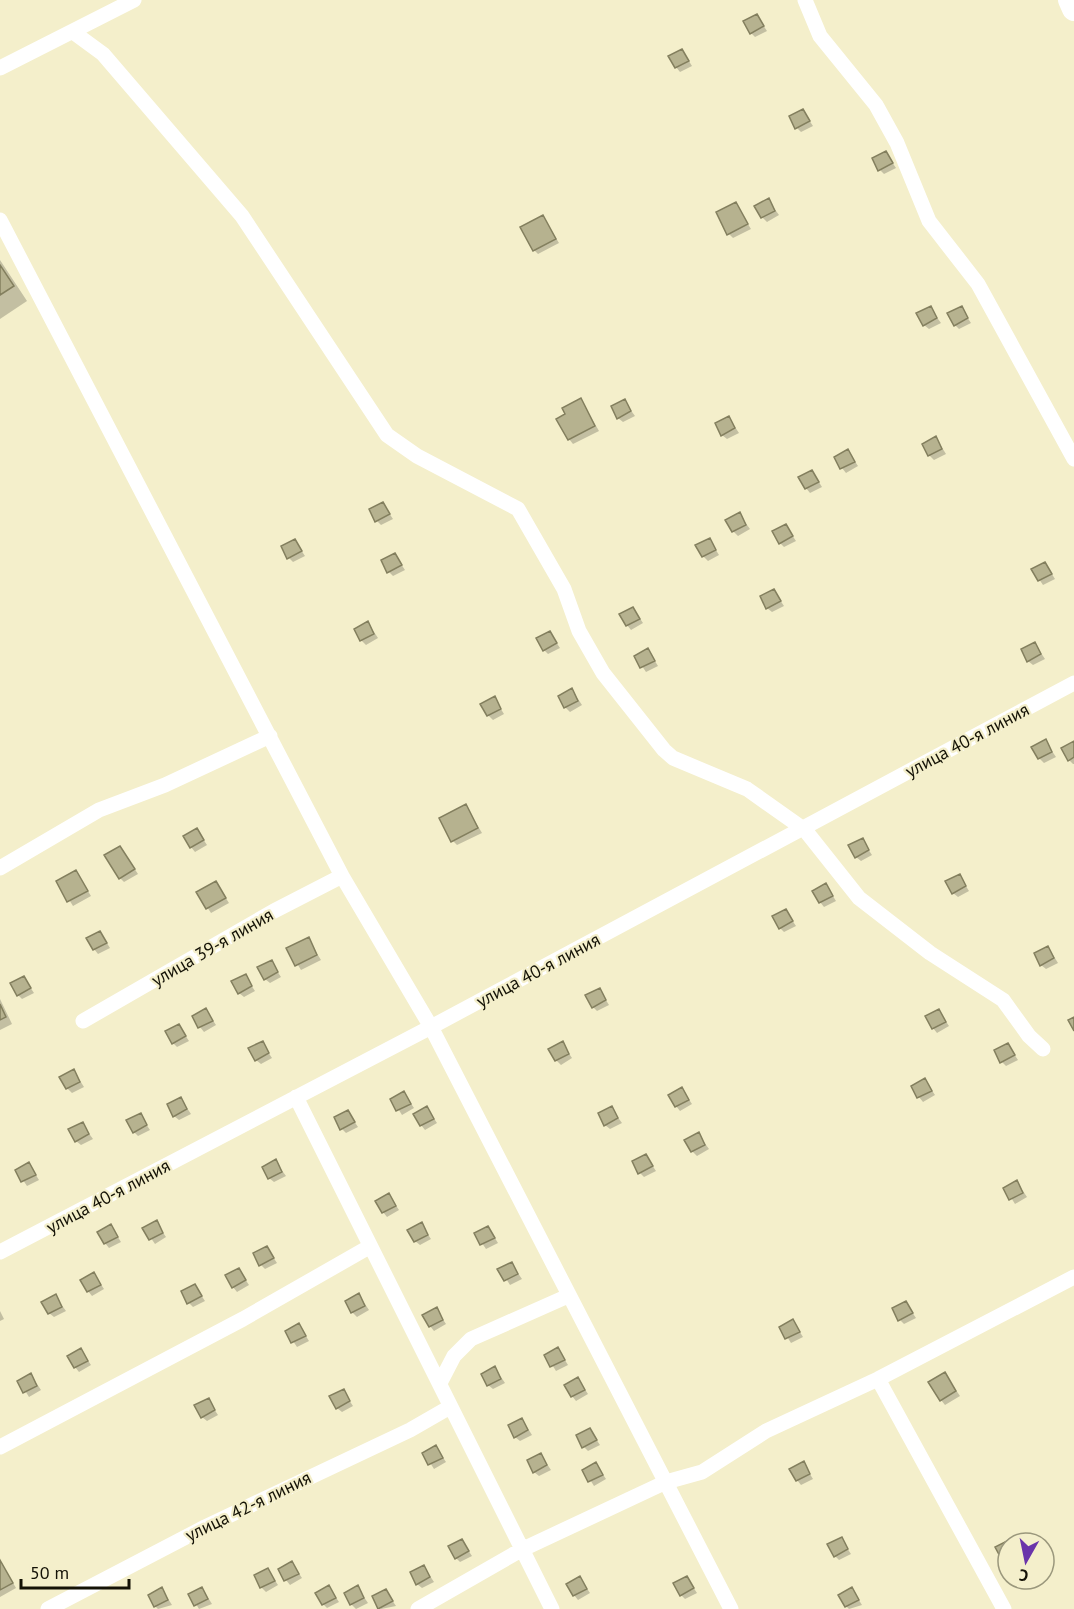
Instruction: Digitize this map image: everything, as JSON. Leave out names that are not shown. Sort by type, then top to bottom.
[{"type":"main road","points":[[1070,0],[1074,9]]},
{"type":"street","points":[[0,68],[134,0]]},
{"type":"street","points":[[805,0],[820,36],[876,105],[897,143],[929,221],[978,284],[1074,459]]},
{"type":"street","points":[[74,32],[103,54],[242,216],[387,435],[417,456],[518,509],[564,589],[579,631],[603,673],[664,750],[673,758],[747,789],[802,828],[859,898],[930,953],[1003,1000],[1029,1036],[1043,1049]]},
{"type":"street","points":[[0,220],[85,387],[342,876],[431,1027],[731,1609]]},
{"type":"street","name":"улица 40-я линия","points":[[0,1252],[431,1027],[1074,682]]},
{"type":"street","points":[[0,868],[99,810],[165,785],[270,736]]},
{"type":"street","name":"улица 39-я линия","points":[[83,1021],[274,911],[342,876]]},
{"type":"street","points":[[296,1097],[552,1609]]},
{"type":"street","points":[[0,1447],[243,1319],[369,1246]]},
{"type":"street","points":[[418,1609],[521,1550],[666,1482],[702,1472],[766,1431],[878,1379],[1074,1277]]},
{"type":"street","points":[[440,1383],[454,1356],[471,1339],[568,1296]]},
{"type":"street","points":[[878,1379],[1004,1609]]},
{"type":"street","name":"улица 42-я линия","points":[[48,1609],[185,1537],[410,1430],[450,1407]]},
{"type":"building","points":[[757,14],[764,26],[750,34],[743,21]]},
{"type":"building","points":[[682,49],[689,61],[675,68],[668,56]]},
{"type":"building","points":[[803,109],[810,121],[795,129],[789,116]]},
{"type":"building","points":[[886,151],[893,163],[878,171],[872,158]]},
{"type":"building","points":[[769,198],[775,211],[761,218],[754,206]]},
{"type":"building","points":[[736,202],[748,224],[727,235],[716,212]]},
{"type":"building","points":[[543,215],[556,239],[533,251],[520,227]]},
{"type":"building","points":[[0,265],[14,286],[0,295]]},
{"type":"building","points":[[931,306],[937,318],[923,326],[916,313]]},
{"type":"building","points":[[962,306],[968,318],[954,326],[947,313]]},
{"type":"building","points":[[581,398],[595,426],[568,440],[556,419],[565,414],[562,408]]},
{"type":"building","points":[[625,399],[631,411],[617,419],[611,406]]},
{"type":"building","points":[[729,416],[735,428],[721,436],[715,423]]},
{"type":"building","points":[[936,436],[942,449],[928,456],[922,444]]},
{"type":"building","points":[[848,449],[855,462],[840,469],[834,457]]},
{"type":"building","points":[[812,470],[819,482],[805,489],[798,477]]},
{"type":"building","points":[[383,502],[390,514],[375,522],[369,509]]},
{"type":"building","points":[[740,512],[746,525],[732,532],[725,520]]},
{"type":"building","points":[[786,524],[793,536],[779,544],[772,531]]},
{"type":"building","points":[[710,538],[716,550],[702,557],[695,545]]},
{"type":"building","points":[[295,539],[302,551],[287,559],[281,546]]},
{"type":"building","points":[[395,553],[402,565],[387,573],[381,560]]},
{"type":"building","points":[[1045,562],[1052,574],[1038,581],[1031,569]]},
{"type":"building","points":[[774,589],[781,601],[766,609],[760,596]]},
{"type":"building","points":[[633,607],[640,619],[626,626],[619,614]]},
{"type":"building","points":[[368,621],[374,634],[360,641],[354,629]]},
{"type":"building","points":[[550,631],[557,643],[543,651],[536,638]]},
{"type":"building","points":[[1035,642],[1041,654],[1027,662],[1021,649]]},
{"type":"building","points":[[648,648],[655,661],[640,668],[634,656]]},
{"type":"building","points":[[572,688],[578,701],[564,708],[558,696]]},
{"type":"building","points":[[495,696],[501,709],[487,716],[480,704]]},
{"type":"building","points":[[1046,739],[1052,752],[1038,759],[1031,747]]},
{"type":"building","points":[[1074,741],[1074,757],[1068,761],[1061,748]]},
{"type":"building","points":[[466,804],[478,828],[451,842],[439,818]]},
{"type":"building","points":[[197,828],[204,840],[190,848],[183,836]]},
{"type":"building","points":[[863,838],[869,850],[855,858],[848,845]]},
{"type":"building","points":[[120,846],[135,869],[119,879],[104,855]]},
{"type":"building","points":[[76,870],[88,891],[67,902],[56,881]]},
{"type":"building","points":[[960,874],[966,886],[952,894],[945,881]]},
{"type":"building","points":[[216,881],[226,898],[206,909],[196,892]]},
{"type":"building","points":[[826,883],[833,896],[819,903],[812,891]]},
{"type":"building","points":[[786,909],[793,921],[779,929],[772,916]]},
{"type":"building","points":[[100,931],[107,943],[93,950],[86,938]]},
{"type":"building","points":[[309,937],[317,955],[295,966],[286,948]]},
{"type":"building","points":[[1048,946],[1054,958],[1040,966],[1034,953]]},
{"type":"building","points":[[272,960],[278,972],[264,980],[257,967]]},
{"type":"building","points":[[246,974],[252,986],[238,994],[231,981]]},
{"type":"building","points":[[24,976],[31,988],[17,996],[10,983]]},
{"type":"building","points":[[600,988],[606,1000],[592,1008],[585,995]]},
{"type":"building","points":[[0,1004],[6,1017],[0,1020]]},
{"type":"building","points":[[206,1008],[213,1021],[198,1028],[192,1016]]},
{"type":"building","points":[[939,1009],[946,1022],[932,1029],[925,1016]]},
{"type":"building","points":[[1074,1017],[1074,1031],[1068,1020]]},
{"type":"building","points":[[179,1024],[186,1036],[172,1044],[165,1031]]},
{"type":"building","points":[[263,1041],[269,1053],[255,1061],[248,1048]]},
{"type":"building","points":[[563,1041],[569,1054],[555,1061],[548,1049]]},
{"type":"building","points":[[1008,1043],[1015,1055],[1000,1063],[994,1050]]},
{"type":"building","points":[[74,1069],[80,1082],[66,1089],[59,1077]]},
{"type":"building","points":[[925,1078],[932,1091],[917,1098],[911,1086]]},
{"type":"building","points":[[682,1087],[689,1100],[675,1107],[668,1095]]},
{"type":"building","points":[[404,1091],[411,1104],[396,1111],[390,1099]]},
{"type":"building","points":[[181,1097],[187,1109],[173,1117],[167,1104]]},
{"type":"building","points":[[427,1106],[434,1119],[420,1126],[413,1114]]},
{"type":"building","points":[[612,1106],[618,1118],[604,1126],[598,1113]]},
{"type":"building","points":[[348,1110],[355,1122],[340,1130],[334,1117]]},
{"type":"building","points":[[141,1113],[147,1125],[133,1133],[126,1120]]},
{"type":"building","points":[[83,1122],[89,1134],[75,1142],[68,1129]]},
{"type":"building","points":[[699,1132],[705,1145],[691,1152],[684,1140]]},
{"type":"building","points":[[646,1154],[653,1166],[638,1174],[632,1161]]},
{"type":"building","points":[[276,1159],[282,1172],[268,1179],[262,1167]]},
{"type":"building","points":[[29,1162],[36,1175],[21,1182],[15,1170]]},
{"type":"building","points":[[1017,1180],[1023,1193],[1009,1200],[1003,1188]]},
{"type":"building","points":[[389,1193],[396,1206],[382,1213],[375,1201]]},
{"type":"building","points":[[157,1220],[163,1233],[149,1240],[142,1228]]},
{"type":"building","points":[[422,1222],[428,1235],[414,1242],[407,1230]]},
{"type":"building","points":[[111,1224],[118,1237],[104,1244],[97,1232]]},
{"type":"building","points":[[488,1226],[495,1238],[480,1245],[474,1233]]},
{"type":"building","points":[[267,1246],[274,1258],[259,1266],[253,1253]]},
{"type":"building","points":[[512,1262],[518,1274],[504,1281],[497,1269]]},
{"type":"building","points":[[239,1268],[246,1280],[232,1288],[225,1275]]},
{"type":"building","points":[[94,1272],[101,1285],[87,1292],[80,1280]]},
{"type":"building","points":[[195,1284],[202,1296],[187,1304],[181,1291]]},
{"type":"building","points":[[359,1293],[365,1306],[351,1313],[345,1301]]},
{"type":"building","points":[[56,1294],[62,1307],[48,1314],[41,1302]]},
{"type":"building","points":[[906,1301],[913,1313],[898,1321],[892,1308]]},
{"type":"building","points":[[437,1307],[443,1320],[429,1327],[422,1315]]},
{"type":"building","points":[[793,1319],[800,1332],[785,1339],[779,1327]]},
{"type":"building","points":[[299,1323],[306,1336],[291,1343],[285,1331]]},
{"type":"building","points":[[558,1347],[565,1360],[550,1367],[544,1355]]},
{"type":"building","points":[[81,1348],[88,1361],[74,1368],[67,1356]]},
{"type":"building","points":[[495,1366],[501,1379],[487,1386],[481,1374]]},
{"type":"building","points":[[945,1372],[956,1391],[940,1401],[928,1382]]},
{"type":"building","points":[[31,1373],[37,1386],[23,1393],[17,1381]]},
{"type":"building","points":[[578,1377],[585,1390],[571,1397],[564,1385]]},
{"type":"building","points":[[344,1389],[350,1401],[336,1409],[329,1396]]},
{"type":"building","points":[[209,1398],[215,1410],[201,1418],[194,1405]]},
{"type":"building","points":[[522,1418],[528,1430],[514,1438],[508,1425]]},
{"type":"building","points":[[590,1428],[597,1440],[582,1448],[576,1435]]},
{"type":"building","points":[[436,1445],[443,1458],[428,1465],[422,1453]]},
{"type":"building","points":[[541,1453],[547,1465],[533,1473],[527,1460]]},
{"type":"building","points":[[804,1461],[810,1474],[796,1481],[789,1469]]},
{"type":"building","points":[[596,1462],[603,1475],[588,1482],[582,1470]]},
{"type":"building","points":[[842,1537],[848,1549],[834,1557],[827,1544]]},
{"type":"building","points":[[462,1539],[469,1551],[455,1559],[448,1546]]},
{"type":"building","points":[[0,1560],[13,1583],[0,1590]]},
{"type":"building","points":[[292,1561],[299,1574],[284,1581],[278,1569]]},
{"type":"building","points":[[424,1565],[430,1577],[416,1585],[410,1572]]},
{"type":"building","points":[[268,1568],[275,1581],[260,1588],[254,1575]]},
{"type":"building","points":[[580,1576],[587,1589],[573,1596],[566,1584]]},
{"type":"building","points":[[687,1576],[694,1588],[680,1596],[673,1583]]},
{"type":"building","points":[[329,1585],[336,1598],[322,1605],[315,1593]]},
{"type":"building","points":[[358,1585],[364,1598],[350,1605],[344,1593]]},
{"type":"building","points":[[162,1587],[168,1600],[154,1607],[148,1595]]},
{"type":"building","points":[[202,1587],[208,1599],[194,1606],[188,1594]]},
{"type":"building","points":[[852,1587],[859,1600],[845,1607],[838,1595]]},
{"type":"building","points":[[386,1589],[393,1601],[378,1609],[372,1596]]}]
